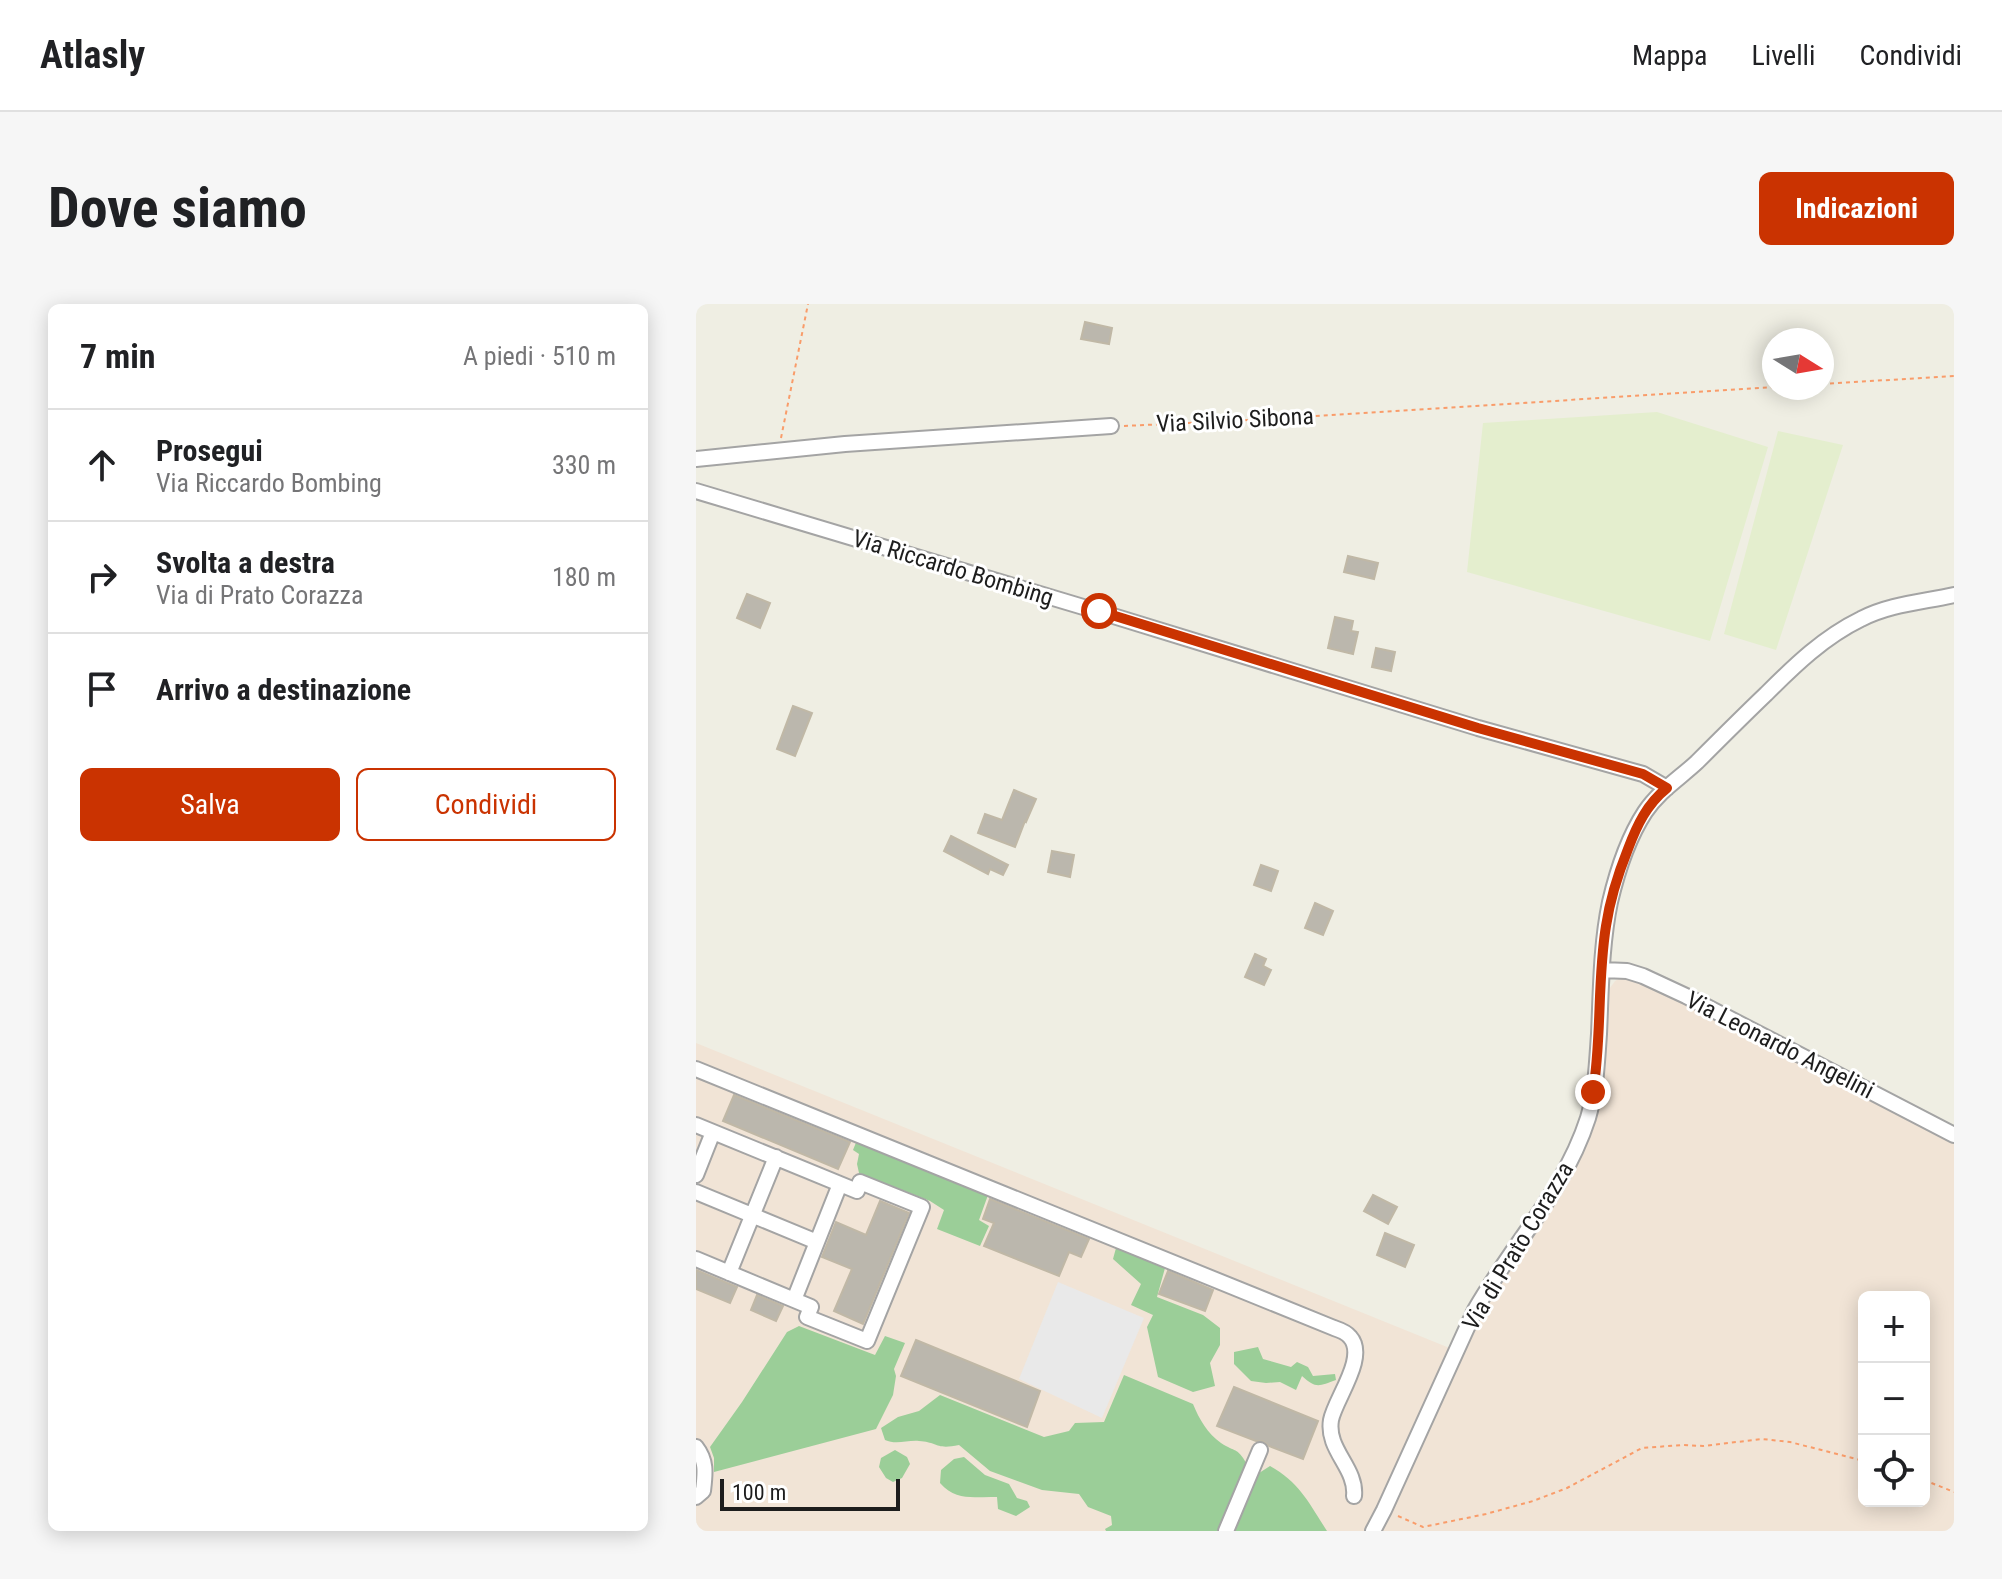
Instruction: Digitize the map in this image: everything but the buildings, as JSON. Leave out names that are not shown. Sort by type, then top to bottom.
[{"type":"street","points":[[696,459],[845,444],[1111,426]]},
{"type":"street","name":"Via Riccardo Bombing","points":[[696,491],[1478,728],[1643,774],[1667,788]]},
{"type":"street","name":"Via di Prato Corazza","points":[[1373,1531],[1475,1310],[1559,1183],[1579,1143],[1595,1083],[1608,912],[1619,870],[1643,816],[1667,788],[1790,670],[1835,634],[1891,607],[1954,595]]},
{"type":"street","name":"Via Leonardo Angelini","points":[[1602,970],[1627,971],[1686,996],[1954,1135]]},
{"type":"street","points":[[696,1069],[1349,1335],[1355,1356],[1331,1420],[1331,1431],[1335,1448],[1353,1477],[1354,1496]]},
{"type":"street","points":[[696,1125],[857,1191],[860,1182],[922,1207],[867,1341],[807,1317],[811,1307],[696,1259]]},
{"type":"street","points":[[696,1175],[713,1132]]},
{"type":"street","points":[[729,1273],[776,1157]]},
{"type":"street","points":[[794,1300],[840,1184]]},
{"type":"street","points":[[696,1192],[817,1242]]},
{"type":"street","points":[[696,1447],[706,1469],[703,1491],[696,1497]]},
{"type":"street","points":[[1226,1531],[1260,1450]]},
{"type":"path","points":[[778,451],[808,304]]},
{"type":"path","points":[[1834,383],[1954,376]]},
{"type":"path","name":"Via Silvio Sibona","points":[[1111,426],[1762,388]]},
{"type":"path","points":[[1384,1510],[1423,1529],[1486,1514],[1567,1488],[1642,1448],[1703,1446],[1762,1439],[1790,1442],[1858,1459]]},
{"type":"path","points":[[1930,1482],[1954,1492]]},
{"type":"path","points":[[1439,1523],[1439,1531]]},
{"type":"shaded area","points":[[1622,977],[1645,981],[1954,1140],[1954,1531],[1379,1531],[1468,1338],[1591,1125],[1601,1095],[1606,1065],[1610,988]]},
{"type":"shaded area","points":[[696,1043],[1452,1349],[1365,1531],[696,1531]]},
{"type":"shaded area","points":[[1058,1282],[1144,1318],[1102,1418],[1019,1379]]},
{"type":"green space","points":[[1657,412],[1768,447],[1710,641],[1467,572],[1483,423]]},
{"type":"green space","points":[[1778,431],[1843,445],[1776,650],[1724,634]]},
{"type":"green space","points":[[857,1140],[988,1195],[979,1220],[989,1226],[980,1246],[937,1229],[944,1210],[930,1201],[859,1173],[859,1154],[853,1150]]},
{"type":"green space","points":[[1116,1248],[1165,1268],[1157,1297],[1203,1315],[1220,1328],[1220,1345],[1210,1363],[1215,1386],[1193,1392],[1158,1377],[1147,1327],[1153,1315],[1131,1305],[1141,1284],[1113,1259]]},
{"type":"green space","points":[[799,1326],[875,1355],[885,1336],[905,1343],[894,1369],[893,1395],[876,1429],[714,1472],[710,1447],[787,1332]]},
{"type":"green space","points":[[1258,1347],[1263,1359],[1291,1367],[1297,1362],[1308,1367],[1313,1376],[1335,1374],[1336,1380],[1318,1385],[1302,1376],[1296,1390],[1280,1382],[1251,1381],[1234,1364],[1234,1352]]},
{"type":"green space","points":[[1124,1375],[1193,1404],[1212,1435],[1238,1452],[1247,1464],[1220,1531],[1106,1531],[1112,1525],[1111,1516],[1088,1507],[1079,1494],[1042,1490],[990,1471],[959,1445],[945,1447],[919,1441],[885,1440],[881,1428],[898,1417],[919,1411],[940,1395],[1044,1437],[1069,1431],[1075,1423],[1104,1422]]},
{"type":"green space","points":[[895,1450],[907,1457],[910,1464],[902,1478],[893,1482],[879,1467],[881,1458]]},
{"type":"green space","points":[[964,1457],[985,1475],[1009,1484],[1017,1498],[1027,1501],[1030,1507],[1016,1516],[998,1509],[997,1497],[959,1496],[946,1489],[940,1483],[941,1470],[954,1459]]},
{"type":"green space","points":[[1270,1466],[1296,1487],[1327,1531],[1231,1531],[1256,1475]]},
{"type":"route","points":[[1099,611],[1478,728],[1643,774],[1667,788],[1640,820],[1611,898],[1604,942],[1593,1092]]}]
